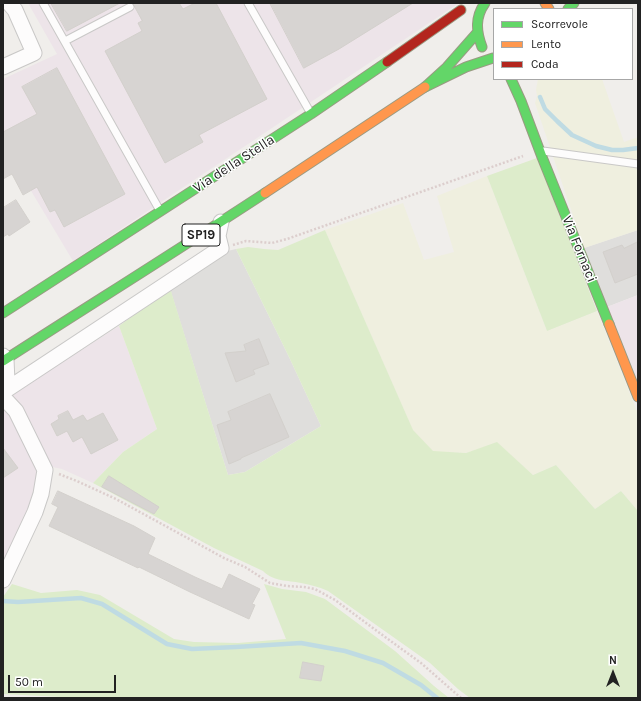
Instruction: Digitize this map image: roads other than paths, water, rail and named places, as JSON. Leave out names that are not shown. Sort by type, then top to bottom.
[{"type":"street","points":[[3,67],[34,54],[15,10],[9,3]]},
{"type":"street","name":"Via della Stella","points":[[3,313],[311,114],[455,15],[458,6],[464,12],[482,7]]},
{"type":"street","name":"Via della Stella","points":[[482,7],[476,24],[477,33],[482,48],[493,59]]},
{"type":"street","name":"Via della Stella","points":[[425,87],[447,67],[477,33]]},
{"type":"street","name":"Via della Stella","points":[[4,358],[221,222],[425,87],[462,68],[483,60],[493,59]]},
{"type":"street","name":"Via Fornaci","points":[[511,80],[638,397]]},
{"type":"street","name":"Via Fornaci","points":[[521,101],[524,80]]},
{"type":"street","points":[[3,392],[221,248],[218,236],[221,222]]},
{"type":"street","points":[[3,389],[7,382],[4,358]]},
{"type":"street","points":[[3,397],[16,411],[45,470],[41,494],[35,512],[3,580]]},
{"type":"lane","points":[[43,3],[160,211]]},
{"type":"lane","points":[[248,3],[311,114]]},
{"type":"lane","points":[[64,41],[130,7]]},
{"type":"lane","points":[[540,150],[638,164]]},
{"type":"waterway","points":[[540,97],[545,109],[572,135],[596,146],[612,150],[638,148]]},
{"type":"waterway","points":[[3,601],[18,602],[81,598],[102,604],[167,644],[192,649],[301,643],[345,651],[383,663],[421,685],[437,698]]}]
